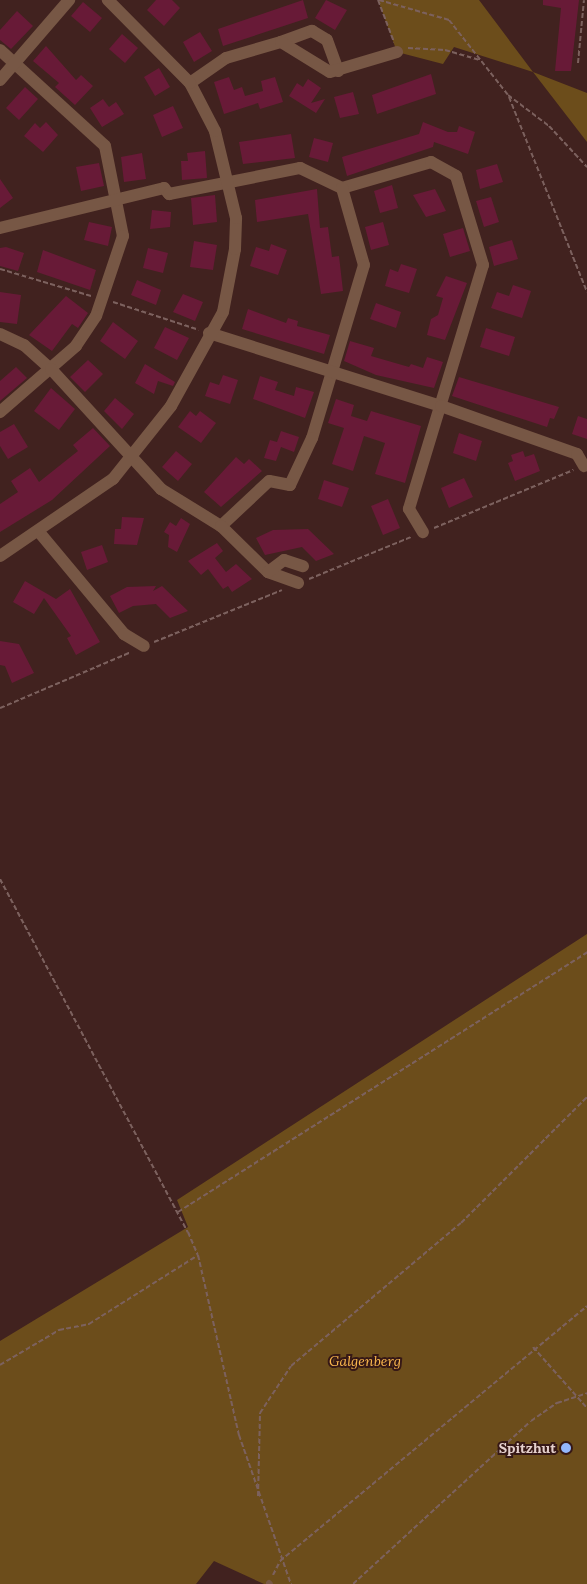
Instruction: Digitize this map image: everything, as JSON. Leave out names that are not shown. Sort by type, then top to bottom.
[{"type":"street","points":[[0,80],[68,0]]},
{"type":"street","points":[[0,556],[39,532],[113,478],[171,406],[209,333],[223,312],[235,249],[236,218],[215,131],[190,83],[108,0]]},
{"type":"street","points":[[190,83],[226,58],[282,42],[312,31],[327,40],[338,71]]},
{"type":"street","points":[[282,42],[330,72],[397,52]]},
{"type":"street","points":[[0,50],[13,65],[105,146],[123,236],[96,316],[76,346],[0,412]]},
{"type":"street","points":[[0,228],[164,188],[169,194],[228,184],[300,168],[342,188],[431,162],[456,176],[483,264],[409,509],[423,532]]},
{"type":"street","points":[[221,526],[269,481],[290,485],[312,438],[331,371],[353,314],[364,265],[342,188]]},
{"type":"street","points":[[209,333],[441,406],[577,454],[584,466]]},
{"type":"street","points":[[0,334],[24,345],[51,369],[130,459],[161,489],[221,526],[268,572],[298,583]]},
{"type":"street","points":[[39,532],[124,634],[144,646]]},
{"type":"street","points":[[268,572],[284,560],[303,566]]},
{"type":"path","points":[[378,0],[397,52],[413,46],[481,60]]},
{"type":"path","points":[[378,0],[449,20],[508,95],[549,126],[587,167]]},
{"type":"path","points":[[578,63],[584,0]]},
{"type":"path","points":[[508,95],[587,292]]},
{"type":"path","points":[[0,879],[178,1212],[198,1256],[258,1500],[280,1561],[291,1584]]},
{"type":"path","points":[[178,1212],[587,952]]},
{"type":"path","points":[[258,1500],[260,1413],[291,1366],[462,1223],[587,1098]]},
{"type":"path","points":[[0,1365],[59,1330],[90,1324],[198,1256]]},
{"type":"path","points":[[269,1584],[280,1561],[533,1347],[587,1306]]},
{"type":"path","points":[[533,1347],[587,1408]]},
{"type":"path","points":[[353,1584],[531,1420],[575,1396],[587,1393]]},
{"type":"green space","points":[[378,0],[479,0],[533,72],[454,47],[443,64],[397,52]]},
{"type":"green space","points":[[533,72],[587,93],[587,142]]},
{"type":"green space","name":"Galgenberg","points":[[587,934],[587,1584],[264,1584],[214,1561],[196,1584],[0,1584],[0,1341],[188,1227],[177,1200]]},
{"type":"building","points":[[156,0],[172,0],[180,8],[164,26],[147,10]]},
{"type":"building","points":[[303,0],[308,18],[223,46],[218,29]]},
{"type":"building","points":[[326,0],[347,10],[335,30],[315,18]]},
{"type":"building","points":[[543,0],[579,0],[571,71],[555,71],[561,8],[543,5]]},
{"type":"building","points":[[83,2],[102,18],[90,32],[71,16]]},
{"type":"building","points":[[17,11],[33,26],[11,49],[0,40],[0,30]]},
{"type":"building","points":[[200,32],[212,51],[194,62],[183,42]]},
{"type":"building","points":[[122,34],[138,48],[125,63],[109,49]]},
{"type":"building","points":[[46,46],[76,80],[81,75],[93,86],[75,105],[55,87],[59,83],[33,61]]},
{"type":"building","points":[[159,68],[170,87],[155,96],[144,77]]},
{"type":"building","points":[[431,74],[436,94],[377,114],[372,95]]},
{"type":"building","points":[[229,77],[234,90],[242,87],[245,96],[263,91],[261,81],[275,77],[283,102],[260,109],[258,103],[224,114],[214,82]]},
{"type":"building","points":[[308,79],[321,88],[311,103],[325,99],[316,113],[289,96],[297,83],[303,87]]},
{"type":"building","points":[[25,87],[38,99],[19,120],[6,108]]},
{"type":"building","points":[[353,92],[359,114],[340,118],[334,97]]},
{"type":"building","points":[[103,99],[109,107],[116,102],[124,114],[102,127],[90,108]]},
{"type":"building","points":[[173,106],[183,128],[162,137],[153,115]]},
{"type":"building","points":[[46,122],[58,135],[43,152],[24,136],[35,123],[40,128]]},
{"type":"building","points":[[423,122],[448,132],[457,132],[459,126],[475,132],[468,154],[434,142],[433,147],[347,176],[342,157],[419,134]]},
{"type":"building","points":[[291,134],[295,158],[243,164],[239,142]]},
{"type":"building","points":[[314,138],[333,143],[328,162],[309,157]]},
{"type":"building","points":[[205,151],[207,178],[182,180],[181,161],[188,161],[187,153]]},
{"type":"building","points":[[142,153],[146,179],[124,182],[121,157]]},
{"type":"building","points":[[99,163],[104,186],[81,191],[76,167]]},
{"type":"building","points":[[497,164],[503,182],[480,189],[476,170]]},
{"type":"building","points":[[0,179],[13,198],[0,208]]},
{"type":"building","points":[[392,185],[398,208],[380,213],[374,191]]},
{"type":"building","points":[[317,189],[320,228],[328,227],[332,257],[339,256],[343,291],[321,294],[308,214],[257,222],[255,200]]},
{"type":"building","points":[[435,189],[446,211],[426,217],[413,195]]},
{"type":"building","points":[[215,195],[217,222],[193,225],[191,198]]},
{"type":"building","points":[[491,197],[499,222],[484,227],[476,201]]},
{"type":"building","points":[[152,210],[171,212],[170,227],[150,229]]},
{"type":"building","points":[[89,222],[112,227],[108,246],[84,240]]},
{"type":"building","points":[[383,222],[389,245],[371,250],[365,227]]},
{"type":"building","points":[[463,228],[470,251],[450,257],[443,234]]},
{"type":"building","points":[[512,240],[518,259],[494,266],[489,247]]},
{"type":"building","points":[[194,241],[217,245],[213,270],[190,267]]},
{"type":"building","points":[[271,244],[287,250],[278,275],[250,266],[256,247],[269,251]]},
{"type":"building","points":[[6,247],[24,253],[18,271],[0,266],[0,248]]},
{"type":"building","points":[[148,248],[168,253],[163,273],[143,268]]},
{"type":"building","points":[[43,250],[96,270],[90,290],[37,272]]},
{"type":"building","points":[[401,264],[417,269],[409,293],[385,286],[390,269],[398,272]]},
{"type":"building","points":[[446,276],[467,283],[445,340],[427,335],[431,319],[438,315],[443,298],[436,296]]},
{"type":"building","points":[[137,280],[161,290],[156,305],[131,295]]},
{"type":"building","points":[[513,285],[531,291],[522,318],[491,308],[497,292],[509,296]]},
{"type":"building","points":[[0,292],[21,295],[17,324],[0,322]]},
{"type":"building","points":[[183,294],[203,302],[195,321],[173,312]]},
{"type":"building","points":[[66,296],[88,313],[78,328],[72,324],[52,351],[29,335]]},
{"type":"building","points":[[376,303],[401,312],[396,328],[370,319]]},
{"type":"building","points":[[248,309],[286,323],[288,318],[298,321],[297,326],[330,335],[324,354],[242,329]]},
{"type":"building","points":[[113,322],[138,341],[125,359],[100,341]]},
{"type":"building","points":[[165,327],[189,338],[177,360],[154,348]]},
{"type":"building","points":[[486,328],[515,337],[509,356],[480,347]]},
{"type":"building","points":[[350,341],[374,348],[371,356],[409,367],[411,364],[423,368],[427,357],[443,362],[434,388],[376,375],[344,361]]},
{"type":"building","points":[[88,360],[103,374],[85,392],[70,377]]},
{"type":"building","points":[[145,364],[175,382],[173,386],[158,381],[154,394],[135,383]]},
{"type":"building","points":[[16,367],[27,378],[0,401],[0,381]]},
{"type":"building","points":[[223,375],[238,380],[230,404],[205,396],[210,382],[219,385]]},
{"type":"building","points":[[260,376],[278,382],[275,390],[294,396],[296,387],[314,392],[305,418],[253,399]]},
{"type":"building","points":[[459,377],[559,407],[554,419],[550,418],[547,427],[452,396]]},
{"type":"building","points":[[51,388],[75,409],[59,430],[34,411]]},
{"type":"building","points":[[115,398],[134,414],[122,429],[104,411]]},
{"type":"building","points":[[336,399],[354,405],[351,416],[367,421],[371,411],[421,426],[405,483],[375,474],[385,443],[364,436],[353,471],[332,464],[344,428],[328,423]]},
{"type":"building","points":[[190,411],[196,416],[200,411],[216,423],[201,443],[178,427]]},
{"type":"building","points":[[578,416],[587,419],[587,439],[572,434]]},
{"type":"building","points":[[14,424],[28,447],[8,459],[0,446],[0,432]]},
{"type":"building","points":[[93,428],[110,446],[52,500],[0,532],[0,504],[18,492],[11,481],[30,468],[39,482],[78,451],[73,445]]},
{"type":"building","points":[[281,431],[299,437],[294,452],[281,447],[276,461],[264,458],[270,440],[277,442]]},
{"type":"building","points":[[459,433],[482,441],[476,461],[453,453]]},
{"type":"building","points":[[176,451],[192,464],[178,481],[162,467]]},
{"type":"building","points":[[523,451],[525,457],[534,454],[540,471],[515,481],[508,463],[513,461],[511,455]]},
{"type":"building","points":[[236,457],[244,464],[249,459],[262,471],[221,507],[204,492]]},
{"type":"building","points":[[464,478],[473,497],[449,508],[441,488]]},
{"type":"building","points":[[324,480],[349,488],[342,507],[318,499]]},
{"type":"building","points":[[388,499],[400,528],[383,535],[371,506]]},
{"type":"building","points":[[122,517],[144,518],[137,545],[114,544],[115,529],[121,529]]},
{"type":"building","points":[[181,518],[190,524],[177,552],[168,547],[169,535],[164,532],[170,522],[176,526]]},
{"type":"building","points":[[308,529],[334,554],[316,561],[302,547],[265,555],[256,538],[273,530]]},
{"type":"building","points":[[217,543],[223,551],[215,558],[226,572],[236,564],[252,579],[232,592],[228,586],[223,589],[208,569],[201,575],[188,561]]},
{"type":"building","points":[[102,545],[108,562],[87,570],[81,552]]},
{"type":"building","points":[[25,581],[56,599],[70,589],[100,642],[76,655],[67,638],[71,636],[44,598],[34,614],[13,602]]},
{"type":"building","points":[[156,586],[153,591],[162,586],[188,611],[170,618],[156,604],[133,606],[119,613],[110,596],[127,587]]},
{"type":"building","points":[[0,641],[19,644],[34,673],[12,683],[5,666],[0,665]]},
{"type":"place","name":"Spitzhut","points":[[566,1448]]}]
